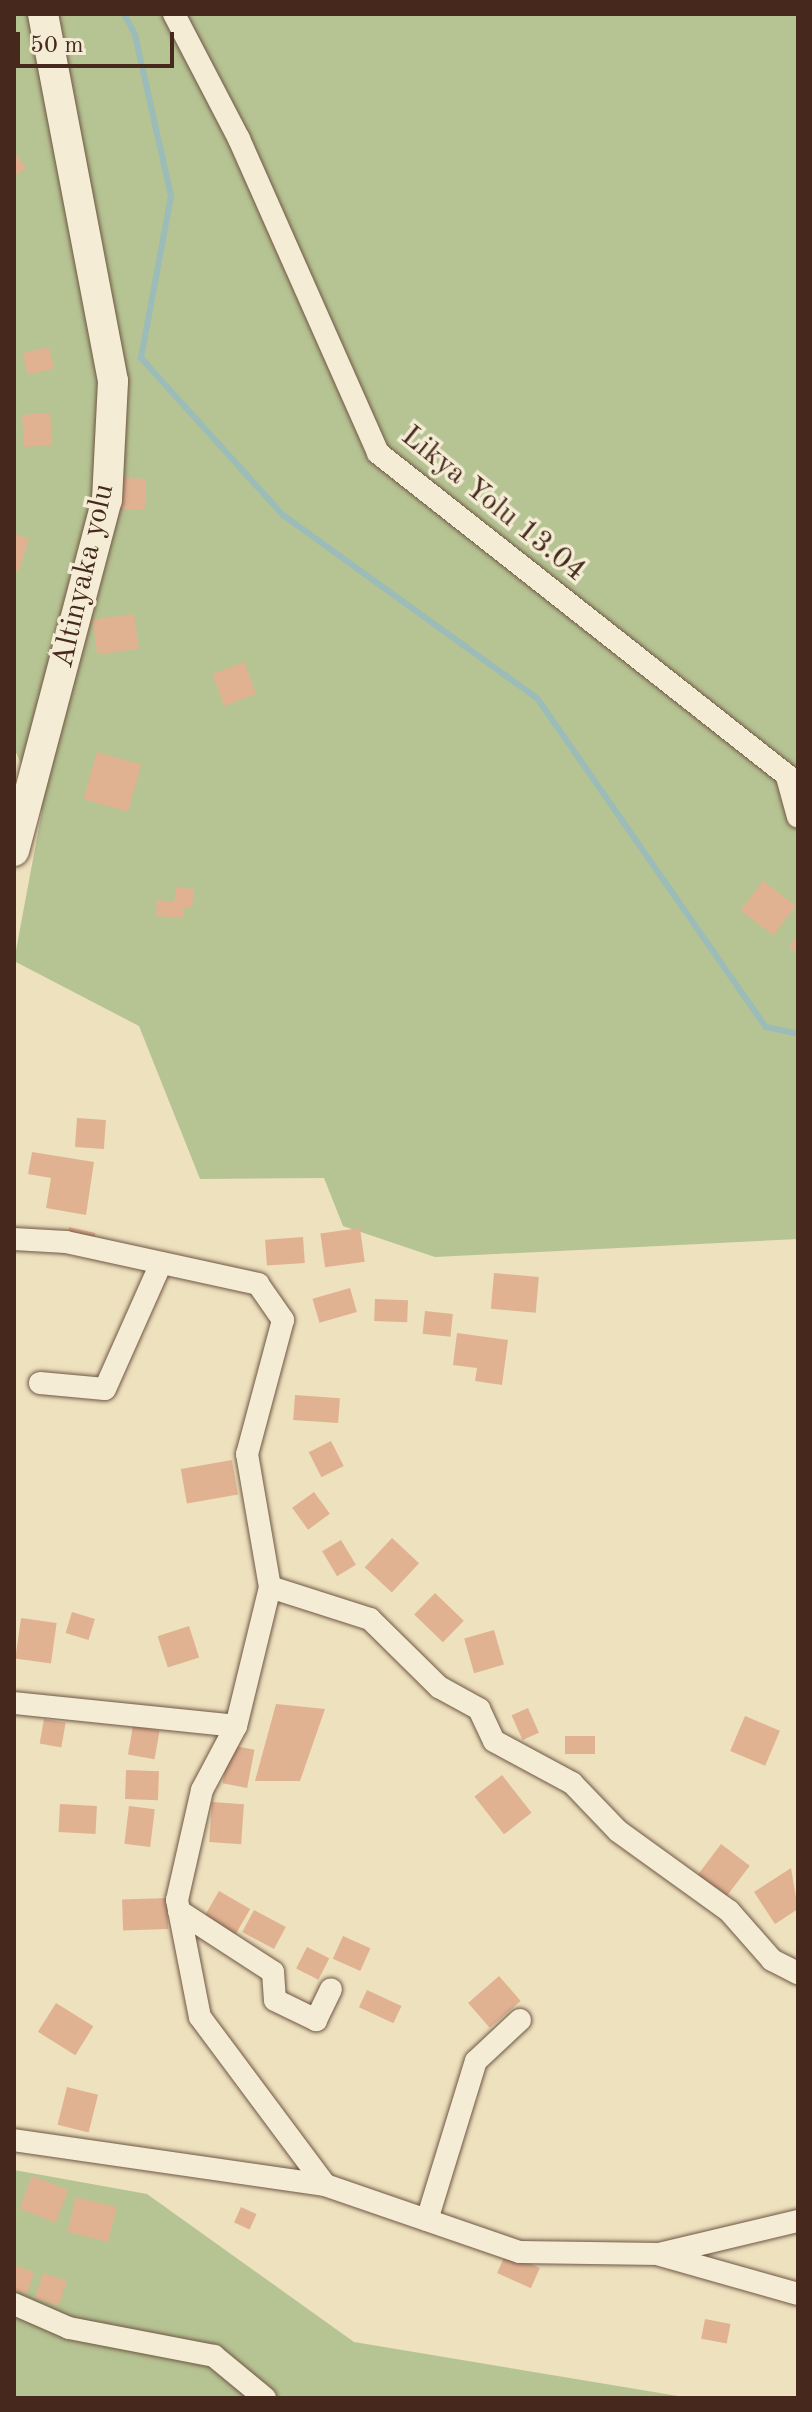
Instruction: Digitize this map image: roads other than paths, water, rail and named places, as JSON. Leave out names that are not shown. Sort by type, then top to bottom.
[{"type":"main road","name":"Altinyaka yolu","points":[[14,851],[107,500],[113,381],[43,14]]},
{"type":"street","name":"Likya Yolu 13.04","points":[[174,14],[239,139],[378,453],[792,781]]},
{"type":"street","points":[[792,781],[798,817]]},
{"type":"street","points":[[14,1239],[161,1263],[258,1284],[283,1320],[247,1454],[270,1587],[236,1726],[202,1790],[179,1911],[200,2017],[325,2185]]},
{"type":"street","points":[[40,1383],[105,1389],[161,1263]]},
{"type":"street","points":[[270,1587],[370,1619],[439,1687],[479,1709],[494,1741],[572,1783],[618,1831],[729,1911],[772,1960],[798,1973]]},
{"type":"street","points":[[14,1703],[236,1726]]},
{"type":"street","points":[[179,1911],[273,1972],[275,2000],[316,2020],[331,1989]]},
{"type":"street","points":[[427,2220],[476,2061],[520,2020]]},
{"type":"street","points":[[14,2140],[325,2185],[520,2252],[659,2254],[798,2221]]},
{"type":"street","points":[[659,2254],[798,2294]]},
{"type":"street","points":[[14,2304],[69,2328],[214,2356],[265,2398]]},
{"type":"waterway","points":[[124,14],[135,35],[171,196],[141,358],[283,515],[537,698],[766,1027],[798,1034]]}]
